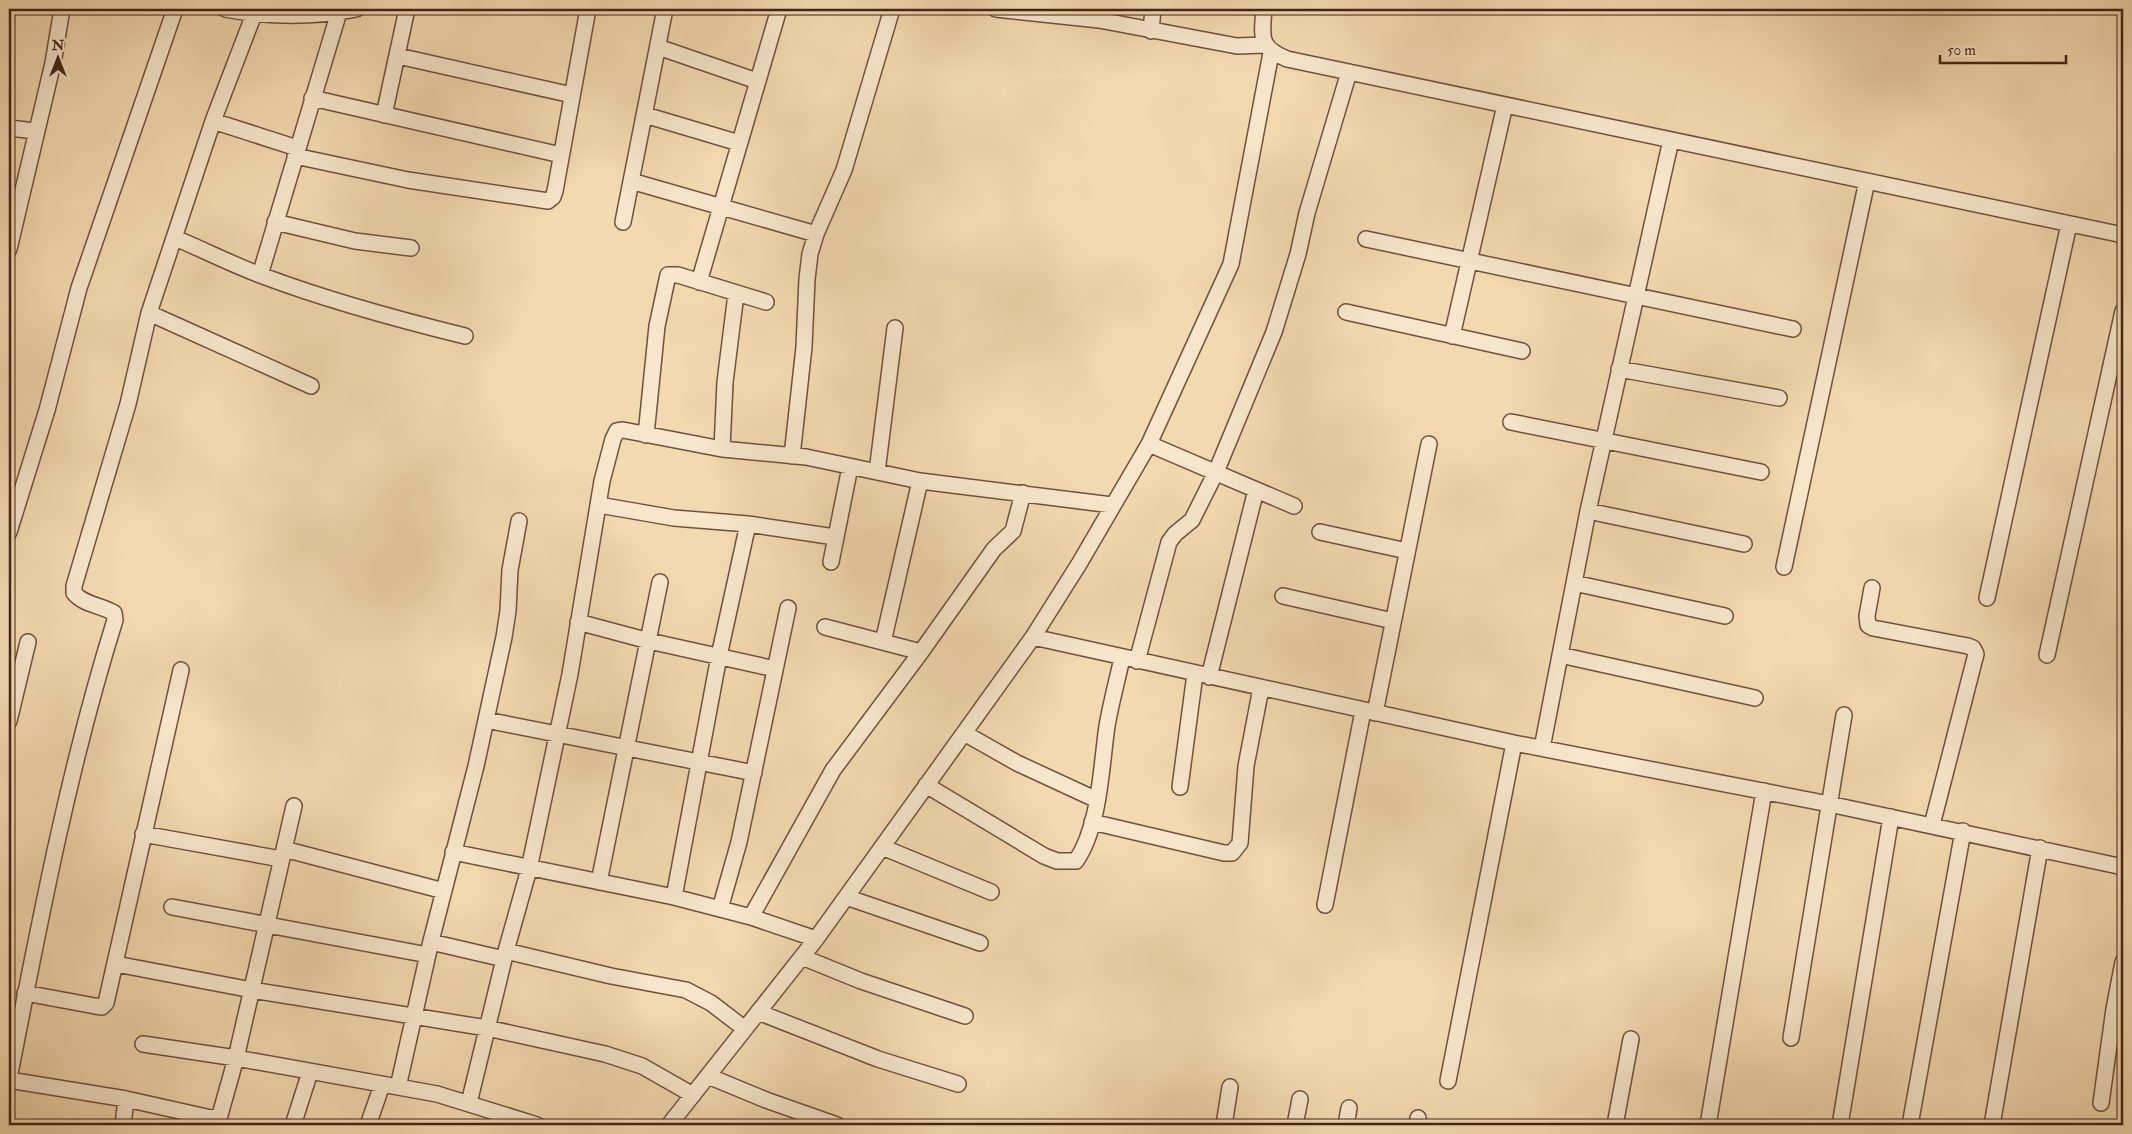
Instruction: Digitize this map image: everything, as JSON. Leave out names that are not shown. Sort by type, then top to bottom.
[{"type":"street","points":[[9,248],[15,196],[35,131],[52,63],[62,9]]},
{"type":"street","points":[[9,532],[47,410],[79,288],[175,9]]},
{"type":"street","points":[[225,9],[264,13],[348,10],[312,98],[260,275]]},
{"type":"street","points":[[384,115],[407,9]]},
{"type":"street","points":[[213,122],[296,152],[408,180],[548,201],[553,198],[588,9]]},
{"type":"street","points":[[623,222],[665,9]]},
{"type":"street","points":[[699,282],[779,9]]},
{"type":"street","points":[[792,456],[804,340],[807,279],[816,234],[844,170],[892,9]]},
{"type":"street","points":[[996,9],[1100,20],[1237,46],[1268,49],[1287,59],[2123,235]]},
{"type":"street","points":[[1151,31],[1153,9]]},
{"type":"street","points":[[674,1124],[693,1095],[816,939],[1033,637],[1079,564],[1149,444],[1231,264],[1268,49],[1262,34],[1264,9]]},
{"type":"street","points":[[264,13],[213,122],[149,313],[128,404],[74,586],[74,593],[79,599],[114,613],[115,620],[97,678],[74,767],[25,993],[9,1080],[126,1099],[210,1122],[220,1115],[236,1058],[294,806]]},
{"type":"street","points":[[658,47],[757,80]]},
{"type":"street","points":[[398,56],[572,95]]},
{"type":"street","points":[[1137,661],[1169,542],[1175,534],[1192,520],[1216,472],[1283,304],[1298,254],[1317,177],[1349,72]]},
{"type":"street","points":[[312,98],[561,155]]},
{"type":"street","points":[[1452,336],[1505,105]]},
{"type":"street","points":[[645,115],[739,142]]},
{"type":"street","points":[[9,128],[35,131]]},
{"type":"street","points":[[1542,748],[1603,440],[1672,140]]},
{"type":"street","points":[[631,181],[816,234]]},
{"type":"street","points":[[1784,567],[1867,182]]},
{"type":"street","points":[[275,222],[355,241],[412,248]]},
{"type":"street","points":[[1987,598],[2069,224]]},
{"type":"street","points":[[175,238],[260,275],[384,316],[465,336]]},
{"type":"street","points":[[1366,239],[1793,330]]},
{"type":"street","points":[[646,435],[654,355],[665,281],[668,275],[672,274],[766,302]]},
{"type":"street","points":[[722,449],[726,372],[736,294]]},
{"type":"street","points":[[1346,312],[1522,351]]},
{"type":"street","points":[[2047,655],[2123,312]]},
{"type":"street","points":[[149,313],[311,386]]},
{"type":"street","points":[[876,472],[895,328]]},
{"type":"street","points":[[1619,369],[1779,398]]},
{"type":"street","points":[[1511,422],[1761,472]]},
{"type":"street","points":[[469,1103],[505,955],[529,869],[578,622],[602,481],[615,434],[623,430],[722,449],[792,456],[920,480],[1112,505]]},
{"type":"street","points":[[1149,444],[1294,506]]},
{"type":"street","points":[[1325,906],[1369,712],[1393,621],[1429,444]]},
{"type":"street","points":[[831,562],[850,467]]},
{"type":"street","points":[[883,642],[920,480]]},
{"type":"street","points":[[1180,787],[1202,675],[1256,490]]},
{"type":"street","points":[[751,917],[833,770],[921,652],[994,549],[1013,531],[1024,493]]},
{"type":"street","points":[[599,505],[674,518],[748,524],[835,537]]},
{"type":"street","points":[[1588,511],[1744,544]]},
{"type":"street","points":[[398,1087],[486,720],[504,637],[508,612],[510,570],[519,522]]},
{"type":"street","points":[[674,897],[719,656],[748,524]]},
{"type":"street","points":[[1320,532],[1407,551]]},
{"type":"street","points":[[599,882],[660,582]]},
{"type":"street","points":[[1574,583],[1725,616]]},
{"type":"street","points":[[1872,588],[1867,616],[1868,625],[1873,628],[1968,646],[1973,648],[1976,654],[1932,825]]},
{"type":"street","points":[[1283,596],[1393,621]]},
{"type":"street","points":[[720,909],[739,842],[788,608]]},
{"type":"street","points":[[578,622],[649,641],[775,669]]},
{"type":"street","points":[[825,627],[921,652]]},
{"type":"street","points":[[1033,637],[1514,743],[1962,831],[2123,867]]},
{"type":"street","points":[[9,721],[28,642]]},
{"type":"street","points":[[1560,655],[1755,698]]},
{"type":"street","points":[[926,785],[1044,856],[1057,862],[1076,861],[1082,853],[1098,800],[1108,723],[1122,658]]},
{"type":"street","points":[[25,993],[102,1007],[108,997],[181,670]]},
{"type":"street","points":[[1092,822],[1215,851],[1232,853],[1240,843],[1246,766],[1261,688]]},
{"type":"street","points":[[1791,1038],[1844,715]]},
{"type":"street","points":[[486,720],[754,773]]},
{"type":"street","points":[[964,733],[1017,763],[1098,800]]},
{"type":"street","points":[[1448,1081],[1514,743]]},
{"type":"street","points":[[1708,1125],[1764,791]]},
{"type":"street","points":[[1840,1125],[1891,817]]},
{"type":"street","points":[[1910,1125],[1962,831]]},
{"type":"street","points":[[143,834],[282,854],[444,891]]},
{"type":"street","points":[[882,848],[991,892]]},
{"type":"street","points":[[1992,1125],[2040,848]]},
{"type":"street","points":[[453,852],[674,897],[751,917],[816,939]]},
{"type":"street","points":[[846,897],[980,943]]},
{"type":"street","points":[[172,907],[266,924],[430,948],[505,955],[686,990],[711,1003],[745,1028]]},
{"type":"street","points":[[802,957],[861,981],[965,1016]]},
{"type":"street","points":[[2101,1102],[2114,1009],[2123,962]]},
{"type":"street","points":[[116,964],[252,990],[487,1028],[627,1059],[693,1095]]},
{"type":"street","points":[[758,1012],[869,1055],[958,1084]]},
{"type":"street","points":[[1615,1125],[1631,1040]]},
{"type":"street","points":[[143,1044],[236,1058],[436,1094],[469,1103],[504,1120],[537,1125]]},
{"type":"street","points":[[292,1125],[310,1072]]},
{"type":"street","points":[[708,1076],[766,1100],[837,1125]]},
{"type":"street","points":[[368,1125],[382,1085]]},
{"type":"street","points":[[1224,1125],[1230,1086]]},
{"type":"street","points":[[123,1125],[126,1099]]},
{"type":"street","points":[[1295,1125],[1300,1099]]},
{"type":"street","points":[[1346,1125],[1349,1108]]}]
